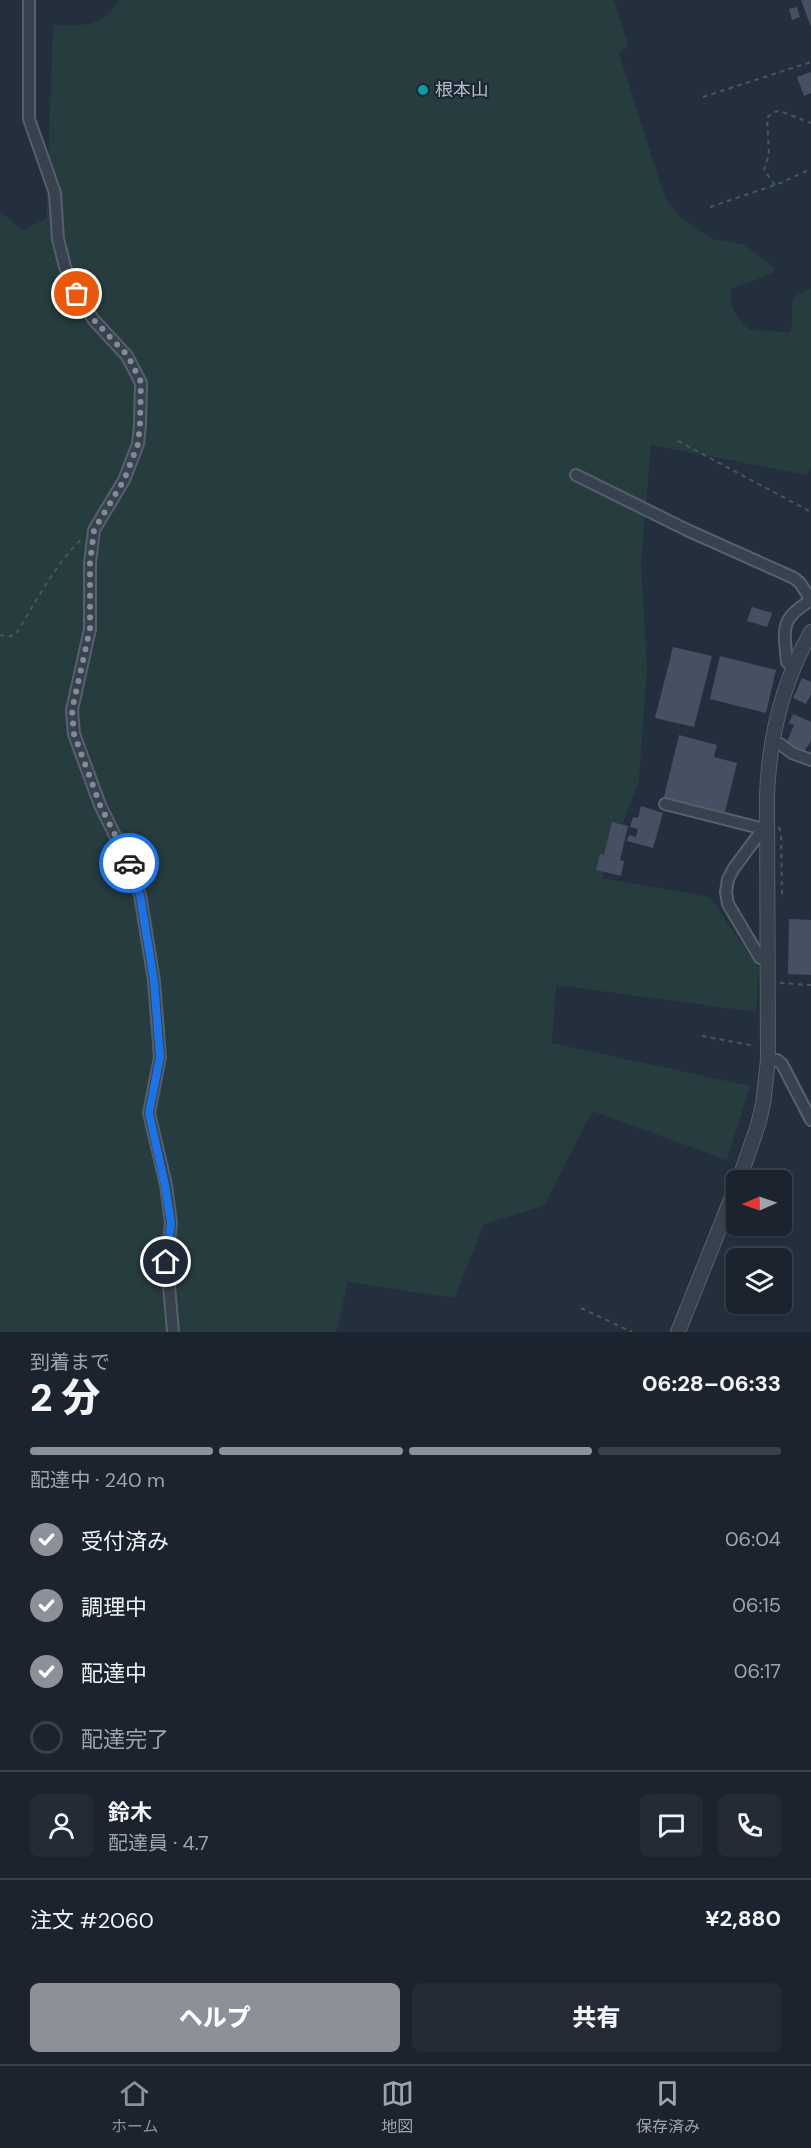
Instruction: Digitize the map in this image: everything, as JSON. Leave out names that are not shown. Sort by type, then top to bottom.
[{"type":"street","points":[[29,0],[29,119],[55,193],[58,239],[65,267],[77,294],[93,319],[128,356],[141,382],[138,444],[124,480],[94,530],[90,563],[90,629],[72,710],[74,734],[100,805],[128,862],[140,895],[144,919],[154,981],[160,1057],[149,1113],[171,1223],[166,1262],[173,1332]]},
{"type":"street","points":[[576,475],[801,583],[811,600],[794,612],[785,626],[787,663],[794,666]]},
{"type":"street","points":[[742,1170],[758,1125],[765,1093],[768,1053],[764,828],[771,743],[780,705],[794,666],[811,632]]},
{"type":"street","points":[[771,743],[780,744],[792,753],[811,760]]},
{"type":"street","points":[[664,804],[764,828]]},
{"type":"street","points":[[764,828],[734,868],[728,879],[726,892],[728,904],[760,958],[768,958]]},
{"type":"street","points":[[768,1053],[782,1064],[811,1120]]},
{"type":"street","points":[[678,1332],[726,1212]]},
{"type":"path","points":[[703,97],[811,62]]},
{"type":"path","points":[[775,185],[764,170],[769,154],[767,118],[772,112],[780,111],[811,123]]},
{"type":"path","points":[[710,207],[775,185],[811,169]]},
{"type":"path","points":[[678,441],[811,512]]},
{"type":"path","points":[[0,635],[16,634],[74,547],[94,530]]},
{"type":"path","points":[[768,983],[811,985]]},
{"type":"path","points":[[702,1036],[742,1044],[768,1053]]},
{"type":"path","points":[[581,1308],[632,1332]]},
{"type":"green space","points":[[119,0],[614,0],[628,44],[628,47],[621,50],[619,54],[665,198],[679,216],[704,234],[713,239],[744,244],[775,269],[772,274],[732,288],[732,305],[737,316],[750,330],[790,332],[792,300],[797,295],[811,289],[811,466],[807,475],[651,445],[641,563],[647,670],[639,780],[602,878],[710,897],[759,969],[756,1012],[556,985],[552,1043],[750,1086],[727,1160],[592,1111],[544,1206],[484,1224],[454,1298],[348,1282],[336,1332],[0,1332],[0,211],[22,230],[46,219],[53,25],[82,25],[98,21],[113,9]]},
{"type":"building","points":[[801,0],[811,0],[811,27]]},
{"type":"building","points":[[797,7],[800,17],[792,20],[789,9]]},
{"type":"building","points":[[811,72],[811,93],[804,96],[797,77]]},
{"type":"building","points":[[752,607],[772,613],[767,627],[747,621]]},
{"type":"building","points":[[673,647],[712,656],[694,727],[655,718]]},
{"type":"building","points":[[720,656],[776,670],[766,713],[710,699]]},
{"type":"building","points":[[802,678],[811,682],[811,694],[806,704],[793,698]]},
{"type":"building","points":[[793,714],[811,722],[811,741],[803,753],[785,746],[794,725],[789,723]]},
{"type":"building","points":[[679,735],[717,745],[714,757],[737,763],[725,812],[664,797]]},
{"type":"building","points":[[641,806],[663,813],[653,848],[627,841],[629,835],[636,837],[638,829],[630,827],[633,817],[638,818]]},
{"type":"building","points":[[612,822],[628,826],[620,860],[624,861],[621,876],[596,870],[600,854],[604,855]]},
{"type":"building","points":[[789,919],[811,920],[811,975],[788,974]]},
{"type":"way so far","points":[[77,294],[93,319],[128,356],[141,382],[138,444],[124,480],[94,530],[90,563],[90,629],[72,710],[74,734],[100,805],[129,863]]},
{"type":"place","name":"根本山","points":[[423,90]]},
{"type":"route","points":[[129,863],[140,895],[158,1022],[160,1057],[149,1113],[171,1223],[166,1262]]}]
